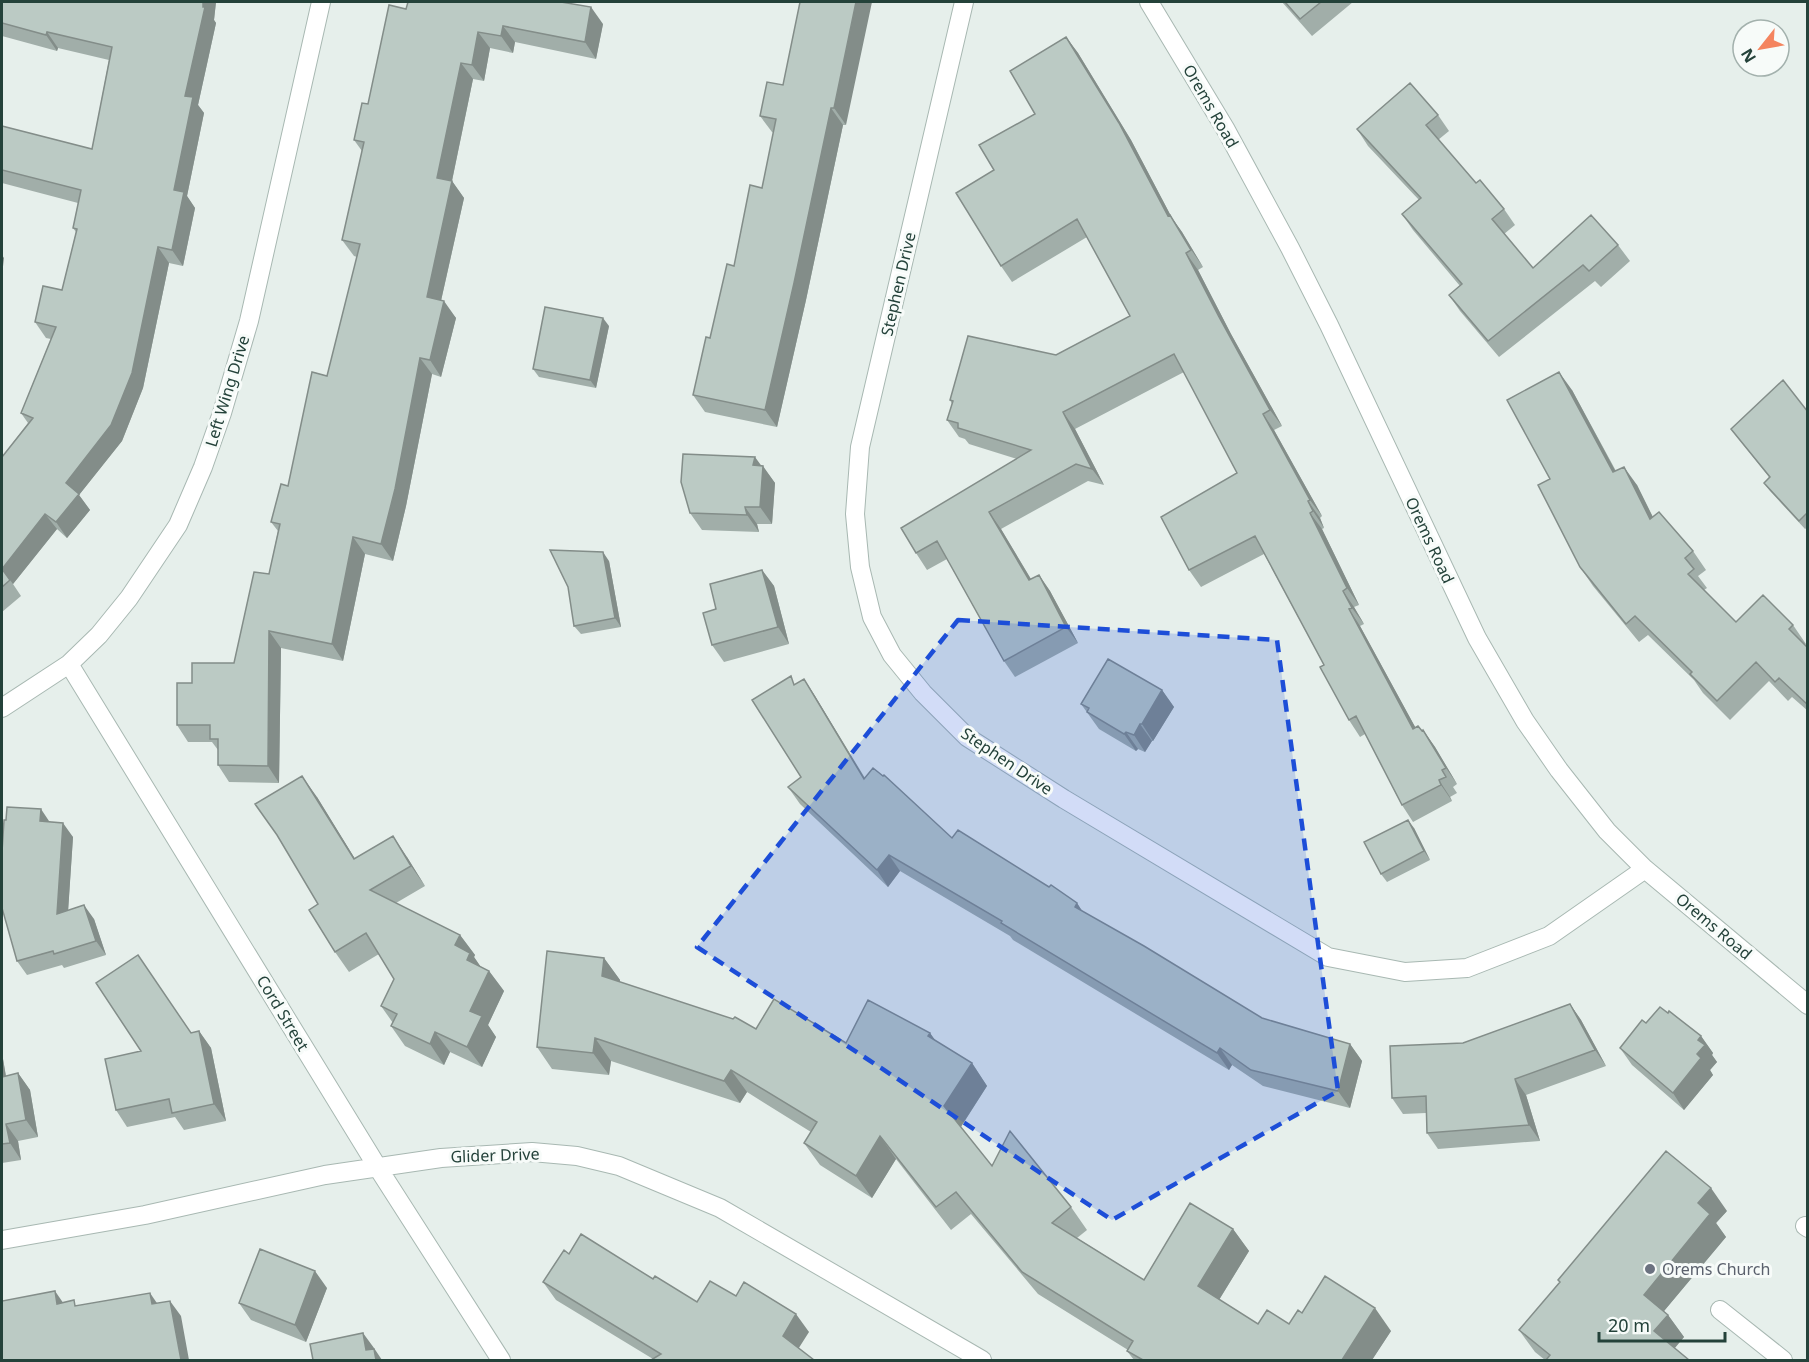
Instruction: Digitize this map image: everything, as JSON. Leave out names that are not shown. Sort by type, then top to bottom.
[{"type":"street","name":"Left Wing Drive","points":[[2,708],[69,664],[99,635],[129,598],[178,525],[203,467],[222,413],[249,321],[321,2]]},
{"type":"street","name":"Stephen Drive","points":[[964,2],[860,447],[855,514],[860,567],[872,617],[892,655],[923,693],[967,738],[1064,799],[1328,957],[1405,972],[1467,968],[1549,936],[1645,868]]},
{"type":"street","name":"Orems Road","points":[[1149,2],[1226,130],[1290,248],[1329,325],[1477,638],[1525,721],[1558,770],[1607,831],[1645,868],[1808,1005]]},
{"type":"street","name":"Cord Street","points":[[69,664],[378,1168],[501,1360]]},
{"type":"street","name":"Glider Drive","points":[[2,1240],[145,1215],[325,1175],[441,1158],[532,1152],[577,1156],[619,1166],[720,1208],[982,1360]]},
{"type":"street","points":[[1720,1310],[1783,1360]]},
{"type":"highlighted area","points":[[958,620],[1277,640],[1338,1091],[1112,1220],[697,947]]},
{"type":"building","points":[[2,2],[203,2],[203,7],[205,7],[185,96],[193,97],[174,190],[184,192],[172,250],[158,247],[132,373],[111,425],[66,483],[79,494],[56,522],[45,514],[2,569],[2,457],[33,418],[21,413],[56,327],[35,322],[43,286],[62,290],[77,229],[73,228],[81,190],[2,170],[2,126],[92,149],[112,47],[47,32],[46,35],[2,23]]},
{"type":"building","points":[[408,2],[561,2],[591,7],[585,42],[503,26],[501,36],[478,32],[472,65],[461,63],[437,178],[452,181],[427,297],[444,301],[430,360],[420,358],[395,489],[381,544],[353,537],[332,644],[269,631],[268,766],[218,765],[218,739],[210,739],[210,725],[177,725],[177,683],[192,683],[192,663],[234,663],[254,572],[269,574],[280,524],[271,522],[281,484],[288,486],[312,372],[327,376],[360,244],[342,240],[364,142],[354,140],[362,103],[368,104],[389,5],[406,9]]},
{"type":"building","points":[[800,2],[856,2],[765,410],[693,395],[706,337],[710,338],[727,264],[734,266],[750,185],[762,188],[776,119],[760,116],[767,82],[783,85]]},
{"type":"building","points":[[1285,2],[1321,2],[1300,19]]},
{"type":"building","points":[[1066,37],[1119,123],[1168,216],[1170,215],[1191,250],[1186,253],[1270,410],[1263,414],[1310,500],[1308,501],[1313,511],[1310,513],[1347,588],[1343,591],[1352,608],[1349,609],[1413,729],[1418,726],[1423,730],[1446,768],[1442,770],[1446,777],[1439,780],[1441,785],[1402,805],[1356,716],[1349,720],[1320,667],[1324,665],[1255,536],[1189,570],[1161,517],[1237,473],[1174,354],[1063,412],[1092,469],[1076,464],[989,512],[1029,580],[1039,575],[1066,627],[1004,661],[937,541],[916,553],[901,528],[1031,450],[958,428],[958,423],[947,420],[953,401],[950,400],[968,336],[1056,355],[1130,316],[1077,219],[1001,266],[956,193],[994,170],[979,145],[1035,114],[1010,71]]},
{"type":"building","points":[[1410,83],[1438,115],[1426,125],[1476,183],[1480,180],[1504,209],[1492,219],[1533,268],[1591,215],[1618,245],[1589,271],[1583,265],[1488,341],[1449,295],[1462,284],[1402,214],[1421,198],[1357,129]]},
{"type":"building","points":[[545,307],[603,318],[590,380],[533,369]]},
{"type":"building","points":[[1559,372],[1613,472],[1624,467],[1650,519],[1659,512],[1693,551],[1685,558],[1694,569],[1688,574],[1736,622],[1763,595],[1793,625],[1789,629],[1808,648],[1808,705],[1779,678],[1775,682],[1756,662],[1717,701],[1690,674],[1692,672],[1635,616],[1626,624],[1580,567],[1538,485],[1550,479],[1507,400]]},
{"type":"building","points":[[1783,380],[1808,412],[1808,512],[1799,521],[1764,483],[1770,477],[1731,429]]},
{"type":"building","points":[[683,454],[755,457],[753,465],[763,466],[760,507],[745,507],[747,515],[690,513],[681,482]]},
{"type":"building","points":[[550,550],[603,552],[615,618],[574,626],[568,587]]},
{"type":"building","points":[[2,569],[10,580],[2,587]]},
{"type":"building","points":[[762,570],[778,627],[712,645],[703,613],[716,609],[710,584]]},
{"type":"building","points":[[1108,659],[1162,690],[1134,735],[1126,732],[1124,734],[1087,712],[1089,708],[1081,704]]},
{"type":"building","points":[[791,676],[794,685],[804,679],[864,779],[873,768],[884,775],[952,838],[958,830],[1049,887],[1051,885],[1077,903],[1075,907],[1262,1018],[1350,1044],[1338,1091],[1251,1070],[1220,1048],[1217,1053],[1001,923],[1002,921],[889,855],[877,870],[788,787],[801,777],[752,700]]},
{"type":"building","points":[[302,776],[354,859],[393,836],[411,866],[370,890],[460,935],[455,945],[470,953],[467,960],[489,971],[470,1011],[482,1016],[467,1047],[435,1032],[430,1044],[391,1026],[397,1014],[381,1006],[394,979],[366,933],[335,952],[309,910],[318,904],[277,835],[255,804]]},
{"type":"building","points":[[7,807],[41,809],[40,821],[63,823],[57,914],[84,905],[96,941],[54,954],[53,951],[17,961],[2,908],[2,852]]},
{"type":"building","points":[[1408,820],[1424,851],[1381,874],[1364,842]]},
{"type":"building","points":[[547,951],[604,958],[602,976],[733,1019],[735,1017],[756,1029],[774,999],[846,1043],[868,1000],[930,1033],[928,1036],[972,1063],[944,1106],[992,1166],[1010,1131],[1071,1207],[1052,1223],[1144,1280],[1190,1203],[1233,1229],[1198,1286],[1258,1324],[1267,1310],[1289,1324],[1298,1310],[1302,1313],[1325,1276],[1375,1308],[1342,1360],[1143,1360],[1127,1351],[1133,1341],[1022,1272],[956,1192],[936,1207],[880,1136],[856,1176],[804,1143],[817,1122],[731,1070],[724,1081],[595,1038],[593,1053],[537,1047]]},
{"type":"building","points":[[138,955],[191,1033],[199,1031],[214,1104],[172,1113],[169,1099],[116,1110],[105,1059],[141,1051],[96,983]]},
{"type":"building","points":[[1570,1004],[1595,1050],[1515,1079],[1529,1125],[1427,1133],[1426,1096],[1392,1098],[1390,1046],[1463,1043]]},
{"type":"building","points":[[1660,1007],[1668,1013],[1669,1011],[1701,1036],[1698,1040],[1705,1045],[1697,1054],[1701,1058],[1673,1093],[1620,1048],[1642,1020],[1646,1023]]},
{"type":"building","points":[[18,1073],[26,1120],[6,1124],[10,1143],[2,1144],[2,1077]]},
{"type":"building","name":"Orems Church","points":[[1666,1151],[1711,1188],[1698,1203],[1710,1214],[1644,1295],[1668,1315],[1654,1331],[1689,1360],[1546,1360],[1550,1355],[1519,1330]]},
{"type":"building","points":[[581,1234],[653,1279],[655,1276],[697,1302],[710,1281],[736,1296],[744,1282],[796,1314],[783,1336],[814,1360],[651,1360],[661,1354],[543,1282],[564,1250],[569,1254]]},
{"type":"building","points":[[260,1249],[315,1271],[295,1325],[239,1303]]},
{"type":"building","points":[[55,1291],[57,1304],[74,1300],[75,1306],[150,1293],[152,1304],[170,1301],[181,1360],[2,1360],[2,1301]]},
{"type":"building","points":[[363,1333],[366,1350],[374,1349],[376,1360],[313,1360],[310,1344]]},
{"type":"place","name":"Orems Church","points":[[1650,1269]]}]
